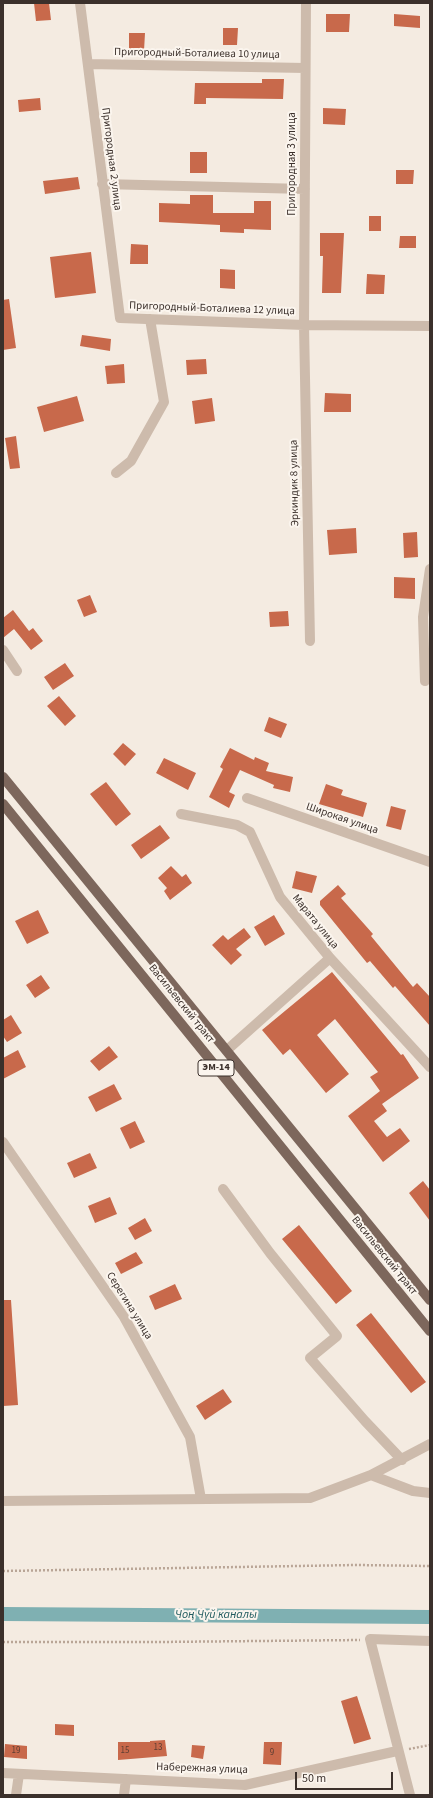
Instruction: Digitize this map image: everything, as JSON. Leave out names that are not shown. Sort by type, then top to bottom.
[{"type":"main road","name":"Васильевский тракт","points":[[3,777],[430,1300]]},
{"type":"main road","name":"Васильевский тракт","points":[[3,804],[430,1331]]},
{"type":"street","name":"Пригородная 2 улица","points":[[80,3],[120,318]]},
{"type":"street","name":"Пригородная 3 улица","points":[[304,325],[306,3]]},
{"type":"street","name":"Пригородный-Боталиева 10 улица","points":[[88,64],[306,68]]},
{"type":"street","points":[[102,184],[305,189]]},
{"type":"street","name":"Пригородный-Боталиева 12 улица","points":[[120,318],[304,325],[430,326]]},
{"type":"street","points":[[116,473],[131,461],[164,402],[150,319]]},
{"type":"street","name":"Эркиндик 8 улица","points":[[304,325],[310,641]]},
{"type":"street","points":[[425,681],[423,617],[430,570]]},
{"type":"street","points":[[3,650],[17,671]]},
{"type":"street","name":"Широкая улица","points":[[247,798],[430,862]]},
{"type":"street","name":"Марата улица","points":[[180,814],[238,825],[250,832],[280,897],[330,958],[430,1067]]},
{"type":"street","points":[[227,1050],[330,958]]},
{"type":"street","name":"Серегина улица","points":[[3,1142],[124,1317],[190,1437],[201,1499]]},
{"type":"street","points":[[223,1189],[270,1253],[337,1336],[310,1358],[365,1421],[402,1460]]},
{"type":"street","points":[[3,1501],[310,1498],[371,1475],[430,1444]]},
{"type":"street","points":[[371,1475],[413,1491],[430,1493]]},
{"type":"street","points":[[410,1795],[397,1751],[370,1639],[430,1641]]},
{"type":"street","name":"Набережная улица","points":[[3,1773],[245,1785],[397,1751]]},
{"type":"street","points":[[16,1795],[19,1774]]},
{"type":"street","points":[[124,1795],[126,1779]]},
{"type":"path","points":[[3,1571],[356,1565],[430,1566]]},
{"type":"path","points":[[3,1642],[159,1642],[370,1639]]},
{"type":"path","points":[[397,1751],[430,1745]]},
{"type":"building","points":[[34,3],[49,3],[51,20],[36,21]]},
{"type":"building","points":[[326,14],[350,14],[349,32],[326,32]]},
{"type":"building","points":[[394,14],[420,16],[420,28],[394,26]]},
{"type":"building","points":[[223,28],[238,28],[237,45],[223,45]]},
{"type":"building","points":[[129,33],[145,33],[144,51],[129,50]]},
{"type":"building","points":[[262,79],[284,79],[283,99],[206,98],[206,104],[194,104],[195,83],[262,83]]},
{"type":"building","points":[[40,98],[41,110],[19,112],[18,100]]},
{"type":"building","points":[[323,108],[346,109],[345,125],[323,124]]},
{"type":"building","points":[[190,152],[207,152],[207,173],[190,173]]},
{"type":"building","points":[[396,170],[414,170],[413,184],[396,184]]},
{"type":"building","points":[[78,177],[80,189],[45,194],[43,181]]},
{"type":"building","points":[[190,195],[213,195],[213,213],[254,213],[254,201],[271,201],[271,230],[244,229],[244,233],[220,232],[220,225],[159,222],[159,203],[190,204]]},
{"type":"building","points":[[369,216],[381,216],[381,231],[369,231]]},
{"type":"building","points":[[320,233],[344,233],[341,293],[322,293],[323,256],[320,256]]},
{"type":"building","points":[[400,236],[416,236],[416,248],[399,248]]},
{"type":"building","points":[[131,244],[148,245],[148,264],[130,264]]},
{"type":"building","points":[[91,252],[96,293],[55,298],[50,257]]},
{"type":"building","points":[[220,269],[235,270],[235,289],[220,288]]},
{"type":"building","points":[[367,274],[385,275],[384,294],[366,294]]},
{"type":"building","points":[[9,299],[16,348],[3,350],[3,300]]},
{"type":"building","points":[[82,335],[111,339],[110,351],[80,346]]},
{"type":"building","points":[[206,359],[207,374],[187,375],[186,360]]},
{"type":"building","points":[[124,364],[125,383],[107,384],[105,366]]},
{"type":"building","points":[[325,393],[351,394],[351,412],[324,412]]},
{"type":"building","points":[[77,396],[84,421],[44,432],[37,407]]},
{"type":"building","points":[[212,398],[215,421],[195,424],[192,401]]},
{"type":"building","points":[[16,436],[20,468],[10,469],[5,438]]},
{"type":"building","points":[[356,528],[357,553],[329,555],[327,530]]},
{"type":"building","points":[[417,532],[418,557],[404,558],[403,533]]},
{"type":"building","points":[[394,577],[415,578],[415,599],[394,598]]},
{"type":"building","points":[[90,595],[97,612],[84,617],[77,600]]},
{"type":"building","points":[[13,610],[29,631],[33,628],[43,641],[31,650],[14,629],[3,638],[3,618]]},
{"type":"building","points":[[288,611],[289,626],[270,627],[269,612]]},
{"type":"building","points":[[65,663],[74,676],[53,690],[44,677]]},
{"type":"building","points":[[59,696],[76,716],[65,726],[47,706]]},
{"type":"building","points":[[269,717],[287,724],[281,738],[264,731]]},
{"type":"building","points":[[123,743],[136,754],[125,766],[113,754]]},
{"type":"building","points":[[230,748],[254,760],[255,757],[269,763],[266,771],[293,777],[290,792],[273,788],[274,785],[240,770],[229,792],[235,795],[229,808],[209,797],[223,769],[220,767]]},
{"type":"building","points":[[164,758],[196,773],[188,790],[156,773]]},
{"type":"building","points":[[106,782],[131,814],[116,826],[90,794]]},
{"type":"building","points":[[326,784],[343,790],[341,795],[367,803],[363,817],[319,804]]},
{"type":"building","points":[[391,806],[406,810],[401,830],[386,826]]},
{"type":"building","points":[[160,825],[170,838],[141,859],[131,845]]},
{"type":"building","points":[[171,866],[182,877],[186,874],[192,883],[170,900],[164,891],[167,888],[158,878]]},
{"type":"building","points":[[296,871],[317,876],[312,893],[292,888]]},
{"type":"building","points":[[338,885],[346,894],[341,898],[373,934],[371,936],[413,987],[417,983],[430,997],[430,1026],[395,986],[393,988],[370,961],[367,963],[320,905],[320,901]]},
{"type":"building","points":[[38,910],[49,933],[27,944],[15,921]]},
{"type":"building","points":[[274,915],[285,934],[265,946],[254,927]]},
{"type":"building","points":[[244,928],[251,937],[236,949],[242,955],[231,965],[212,945],[223,935],[228,940]]},
{"type":"building","points":[[332,972],[401,1055],[403,1054],[419,1078],[382,1104],[387,1111],[374,1121],[387,1137],[400,1128],[410,1141],[383,1162],[348,1116],[380,1091],[370,1077],[378,1072],[335,1019],[317,1035],[349,1074],[326,1093],[290,1049],[283,1055],[262,1030]]},
{"type":"building","points":[[41,975],[50,988],[35,998],[26,985]]},
{"type":"building","points":[[11,1015],[22,1033],[7,1042],[3,1036],[3,1020]]},
{"type":"building","points":[[109,1046],[118,1057],[99,1071],[90,1061]]},
{"type":"building","points":[[18,1050],[26,1067],[3,1079],[3,1058]]},
{"type":"building","points":[[114,1084],[122,1099],[96,1112],[88,1097]]},
{"type":"building","points":[[135,1121],[145,1142],[130,1149],[120,1128]]},
{"type":"building","points":[[90,1153],[97,1168],[74,1178],[67,1163]]},
{"type":"building","points":[[423,1181],[430,1190],[430,1221],[409,1193]]},
{"type":"building","points":[[110,1197],[117,1214],[95,1223],[88,1206]]},
{"type":"building","points":[[145,1218],[152,1231],[135,1240],[128,1228]]},
{"type":"building","points":[[299,1225],[352,1291],[336,1304],[282,1239]]},
{"type":"building","points":[[136,1252],[143,1263],[121,1274],[115,1263]]},
{"type":"building","points":[[175,1284],[182,1299],[155,1310],[149,1296]]},
{"type":"building","points":[[3,1300],[11,1300],[18,1405],[3,1406]]},
{"type":"building","points":[[371,1313],[426,1382],[411,1393],[356,1325]]},
{"type":"building","points":[[223,1389],[232,1402],[205,1420],[196,1406]]},
{"type":"building","points":[[357,1696],[371,1739],[354,1744],[341,1701]]},
{"type":"building","points":[[55,1724],[74,1725],[74,1736],[55,1735]]},
{"type":"building","points":[[165,1740],[167,1756],[118,1760],[118,1742],[150,1742]]},
{"type":"building","points":[[264,1742],[282,1742],[281,1765],[263,1764]]},
{"type":"building","points":[[5,1744],[27,1746],[27,1759],[4,1757]]},
{"type":"building","points":[[192,1745],[205,1746],[203,1759],[191,1757]]},
{"type":"waterway","name":"Чоң Чүй каналы","points":[[3,1614],[430,1617]]}]
